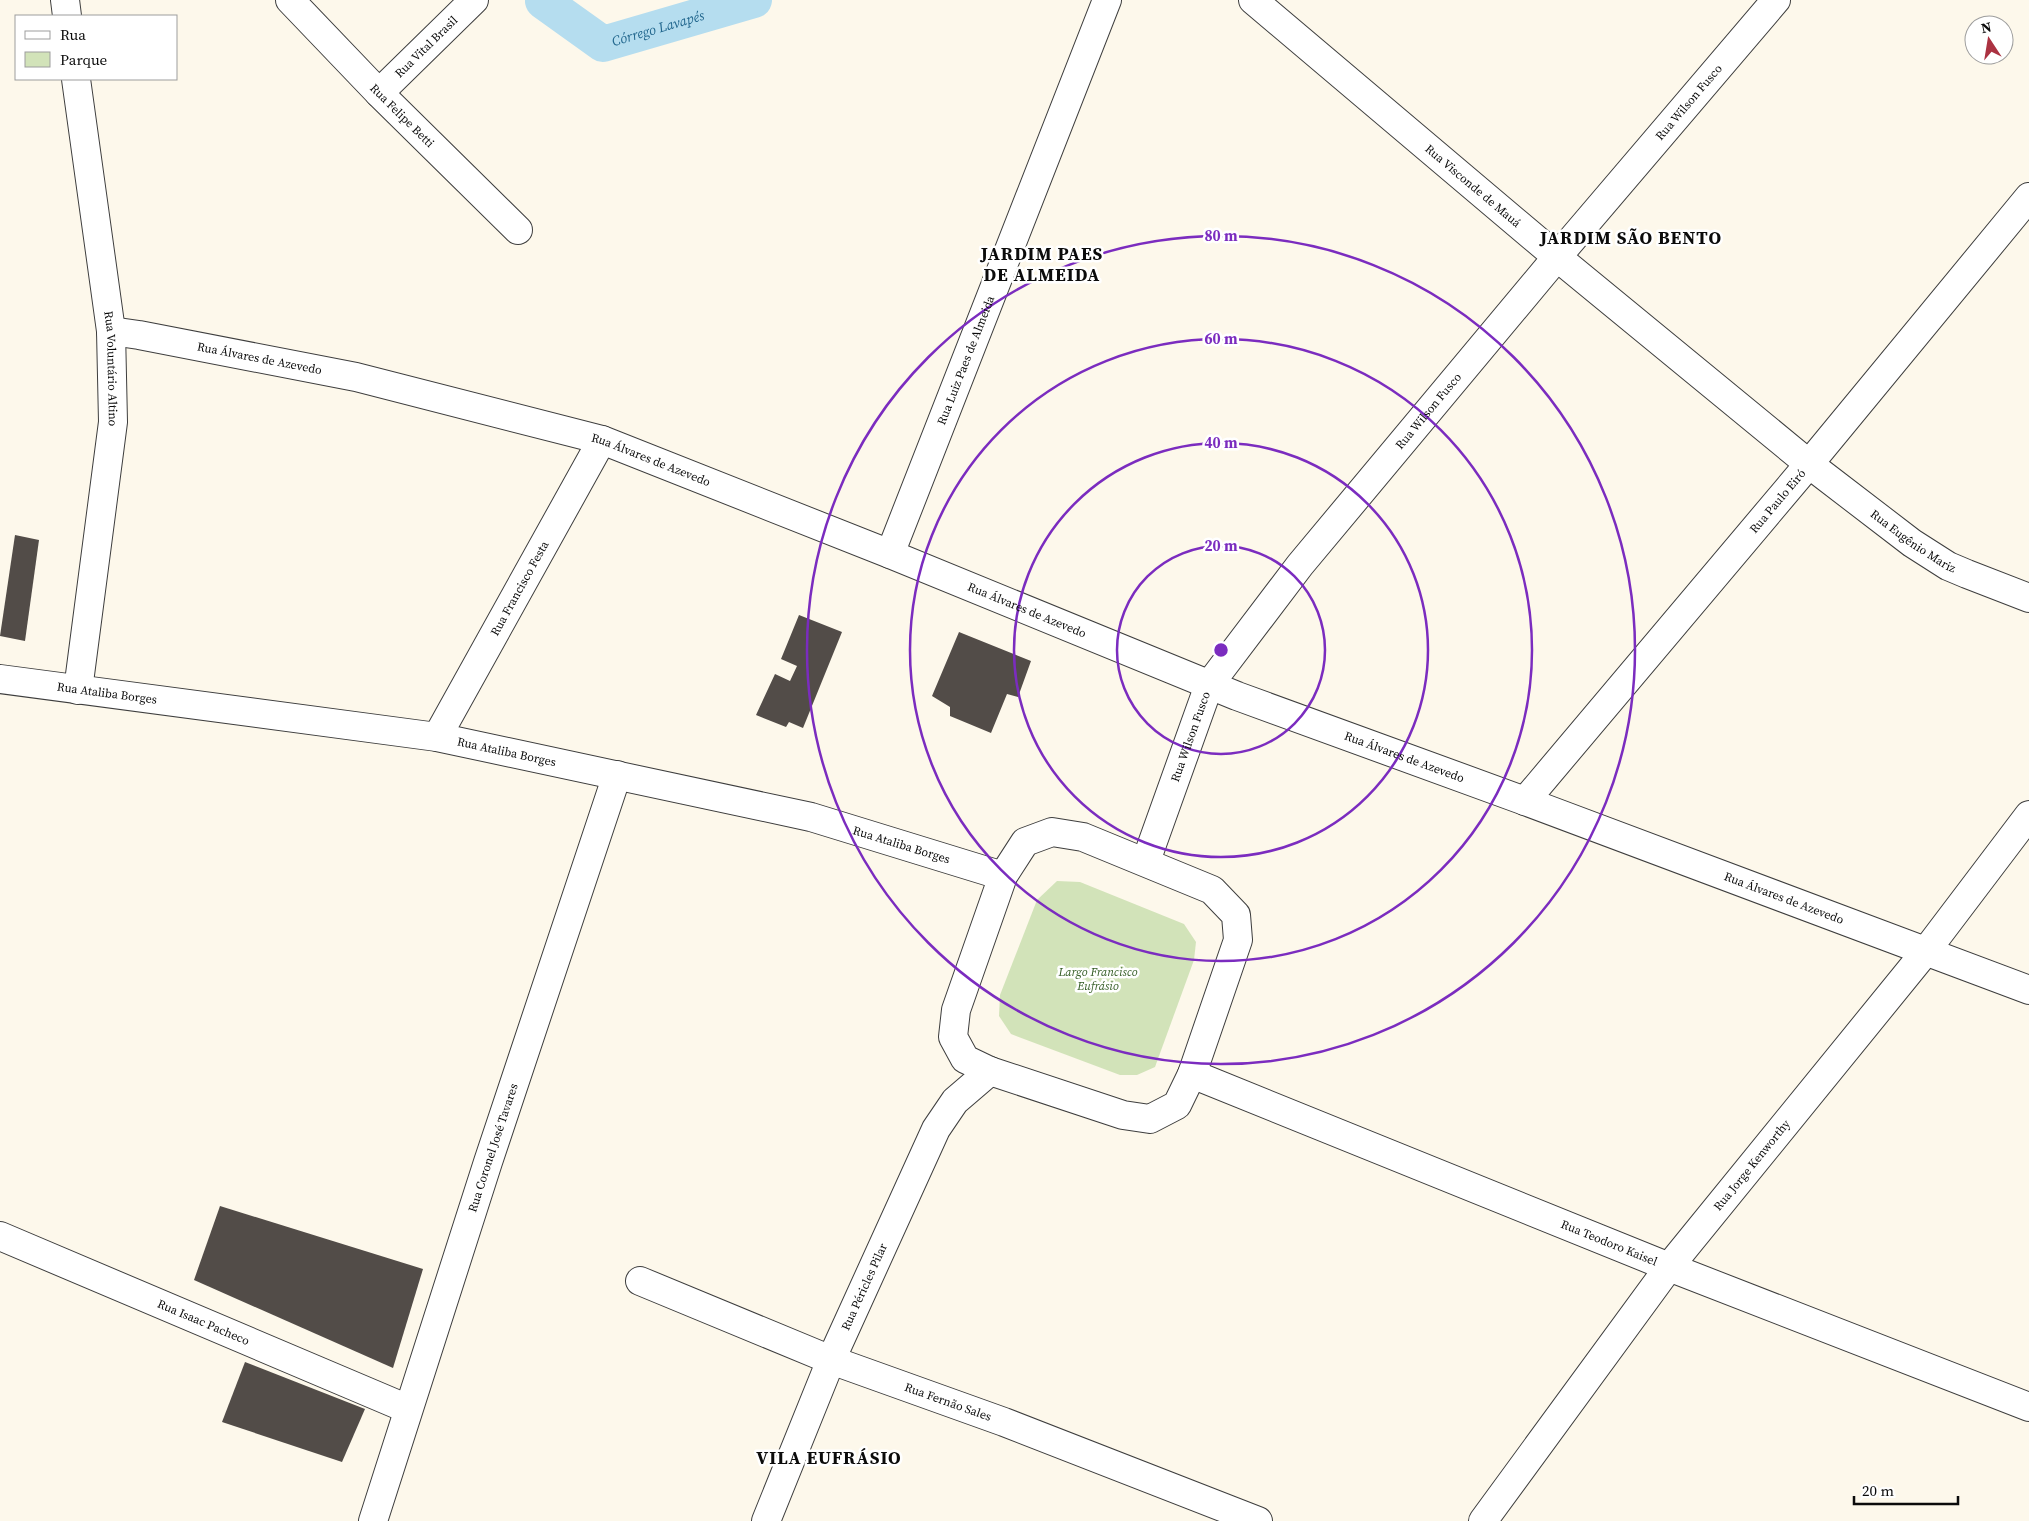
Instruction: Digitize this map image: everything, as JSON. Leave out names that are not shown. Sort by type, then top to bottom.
[{"type":"street","points":[[65,0],[68,15]]},
{"type":"street","name":"Rua Felipe Betti","points":[[290,0],[379,93],[518,230]]},
{"type":"street","name":"Rua Vital Brasil","points":[[379,93],[474,0]]},
{"type":"street","name":"Rua Luiz Paes de Almeida","points":[[890,554],[1107,0]]},
{"type":"street","name":"Rua Visconde de Mauá","points":[[1253,0],[1557,257],[1809,464]]},
{"type":"street","name":"Rua Wilson Fusco","points":[[1146,862],[1209,685],[1300,565],[1557,257],[1776,0]]},
{"type":"street","name":"Rua Voluntário Altino","points":[[76,80],[111,332],[113,422],[78,690]]},
{"type":"street","name":"Rua Paulo Eiró","points":[[1525,801],[1809,464],[2029,198]]},
{"type":"street","name":"Rua Álvares de Azevedo","points":[[111,332],[148,337],[356,377],[602,440],[890,554],[1209,685],[2029,990]]},
{"type":"street","name":"Rua Francisco Festa","points":[[437,737],[602,440]]},
{"type":"street","name":"Rua Eugênio Mariz","points":[[1809,464],[1912,543],[1941,561],[1967,574],[2029,598]]},
{"type":"street","name":"Rua Ataliba Borges","points":[[0,679],[437,737],[811,817],[1003,876]]},
{"type":"street","name":"Rua Coronel José Tavares","points":[[373,1521],[408,1409],[617,775]]},
{"type":"street","name":"Rua Jorge Kenworthy","points":[[1483,1521],[1669,1267],[1926,951],[2029,815]]},
{"type":"street","points":[[1052,832],[1083,837],[1146,862],[1212,890],[1236,916],[1238,940],[1192,1074],[1177,1105],[1150,1119],[1123,1115],[990,1071],[965,1059],[953,1037],[956,1010],[1003,876],[1025,842],[1052,832]]},
{"type":"street","name":"Rua Péricles Pilar","points":[[766,1521],[831,1360],[936,1129],[955,1101],[990,1071]]},
{"type":"street","name":"Rua Teodoro Kaisel","points":[[1192,1074],[1669,1267],[2029,1407]]},
{"type":"street","name":"Rua Isaac Pacheco","points":[[0,1236],[408,1409]]},
{"type":"street","name":"Rua Fernão Sales","points":[[640,1281],[831,1360],[1004,1422],[1258,1521]]},
{"type":"green space","name":"Largo Francisco Eufrásio","points":[[1057,881],[1080,882],[1184,924],[1196,942],[1194,960],[1155,1067],[1137,1075],[1120,1075],[1011,1034],[999,1016],[1000,995],[1037,900]]},
{"type":"building","points":[[15,535],[39,540],[25,641],[0,636]]},
{"type":"building","points":[[799,615],[842,632],[803,728],[789,722],[786,727],[756,715],[775,674],[790,681],[797,666],[781,659]]},
{"type":"building","points":[[959,632],[1031,661],[1018,697],[1007,694],[991,733],[950,716],[950,707],[932,696]]},
{"type":"building","points":[[220,1206],[423,1269],[393,1368],[194,1280]]},
{"type":"building","points":[[245,1362],[365,1409],[342,1462],[222,1422]]},
{"type":"waterway","name":"Córrego Lavapés","points":[[543,1],[603,44],[754,0]]},
{"type":"district","name":"JARDIM SÃO BENTO","points":[[1631,237]]},
{"type":"district","name":"JARDIM PAES DE ALMEIDA","points":[[1042,263]]},
{"type":"district","name":"VILA EUFRÁSIO","points":[[829,1457]]}]
